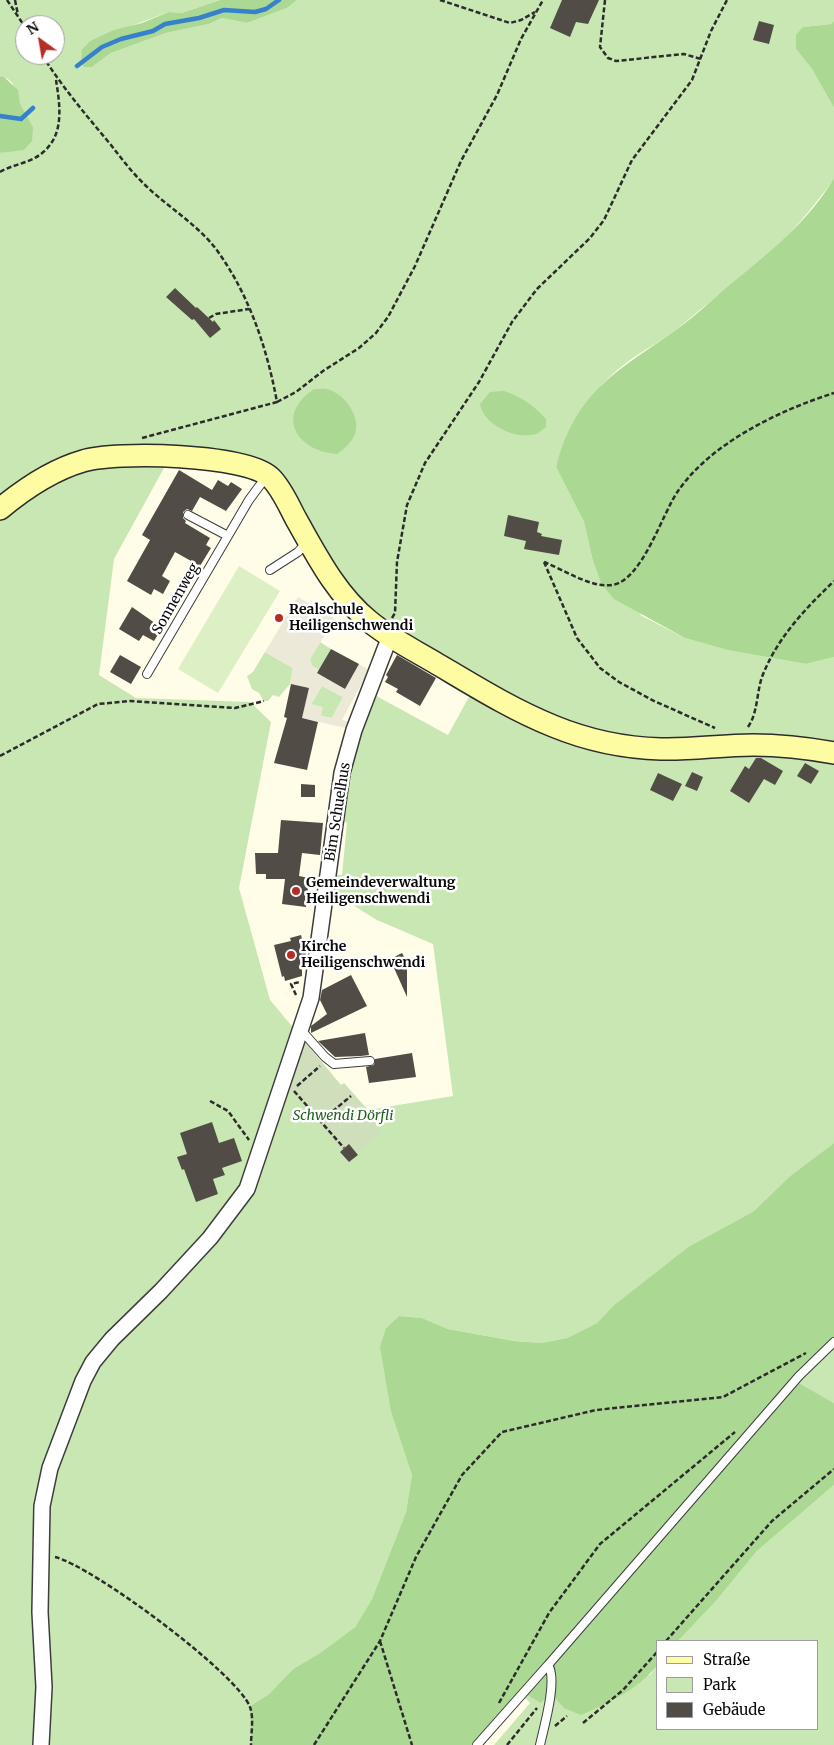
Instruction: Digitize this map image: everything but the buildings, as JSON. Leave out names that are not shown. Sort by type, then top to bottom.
[{"type":"street","points":[[0,509],[40,481],[66,467],[101,457],[132,456],[221,461],[257,469],[267,475],[276,485],[346,598],[368,621],[387,634],[551,726],[590,739],[661,749],[751,745],[788,746],[834,753]]},
{"type":"street","name":"Bim Schuelhus","points":[[41,1745],[44,1694],[40,1612],[41,1554],[44,1491],[50,1468],[83,1381],[90,1368],[112,1339],[161,1291],[237,1204],[247,1189],[258,1155],[289,1085],[315,979],[342,773],[354,730],[387,634]]},
{"type":"lane","name":"Sonnenweg","points":[[147,674],[256,488],[267,475]]},
{"type":"lane","points":[[188,515],[228,536]]},
{"type":"lane","points":[[270,570],[298,552],[309,541]]},
{"type":"lane","points":[[301,1030],[325,1057],[334,1064],[370,1061]]},
{"type":"lane","points":[[478,1745],[799,1376],[834,1342]]},
{"type":"lane","points":[[540,1745],[550,1691],[552,1670],[548,1665]]},
{"type":"path","points":[[7,0],[17,15]]},
{"type":"path","points":[[15,0],[18,15]]},
{"type":"path","points":[[440,0],[510,22],[521,20],[536,11]]},
{"type":"path","points":[[132,456],[137,442],[147,436],[167,433],[277,402],[296,392],[323,371],[359,348],[376,333],[388,317],[415,266],[461,161],[497,96],[521,39],[543,0]]},
{"type":"path","points":[[605,0],[600,42],[601,51],[608,58],[616,61],[684,54],[701,59]]},
{"type":"path","points":[[387,634],[395,613],[397,562],[406,505],[425,462],[479,382],[512,322],[548,276],[598,228],[632,160],[686,89],[701,59],[711,31],[727,0]]},
{"type":"path","points":[[48,65],[56,78],[142,182],[211,243],[234,276],[266,352],[277,402]]},
{"type":"path","points":[[0,172],[32,159],[48,148],[58,133],[60,116],[56,78]]},
{"type":"path","points":[[209,318],[216,314],[249,308]]},
{"type":"path","points":[[720,730],[654,701],[619,682],[600,668],[577,638],[544,562],[596,584],[613,585],[627,579],[642,558],[678,491],[700,465],[726,445],[775,416],[802,403],[834,393]]},
{"type":"path","points":[[746,730],[751,723],[763,673],[778,645],[802,611],[834,581]]},
{"type":"path","points":[[0,756],[98,704],[130,700],[235,708],[264,701]]},
{"type":"path","points":[[320,1066],[289,1085],[344,1148]]},
{"type":"path","points":[[321,1121],[351,1096]]},
{"type":"path","points":[[210,1101],[228,1111],[258,1155]]},
{"type":"path","points":[[314,1745],[380,1642],[416,1557],[462,1475],[502,1432],[596,1410],[723,1397],[808,1352]]},
{"type":"path","points":[[498,1704],[549,1614],[600,1544],[740,1428]]},
{"type":"path","points":[[667,1640],[772,1521],[834,1469]]},
{"type":"path","points":[[41,1554],[58,1558],[96,1577],[143,1608],[220,1673],[250,1706],[251,1745]]},
{"type":"path","points":[[380,1642],[412,1745]]},
{"type":"path","points":[[583,1723],[623,1690],[656,1653]]},
{"type":"path","points":[[507,1745],[550,1691]]},
{"type":"path","points":[[554,1735],[556,1725],[567,1716]]},
{"type":"green space","points":[[0,0],[220,0],[182,13],[169,12],[90,41],[82,49],[92,67],[111,53],[166,33],[209,24],[222,18],[247,23],[287,8],[297,0],[834,0],[834,21],[831,24],[803,27],[796,49],[812,69],[834,108],[834,178],[795,227],[764,257],[677,329],[630,360],[593,394],[567,436],[556,467],[584,522],[592,557],[642,616],[685,638],[727,650],[806,664],[834,657],[834,1143],[790,1176],[754,1211],[688,1247],[614,1305],[597,1323],[567,1338],[541,1343],[514,1341],[448,1329],[422,1318],[399,1316],[386,1328],[404,1445],[412,1475],[406,1512],[372,1599],[355,1627],[320,1653],[293,1669],[269,1694],[250,1706],[251,1745],[0,1745],[0,153],[3,153],[33,127],[22,110],[13,84],[0,76]],"holes":[[[170,457],[277,485],[368,621],[475,686],[448,735],[369,692],[336,816],[347,823],[342,875],[328,875],[327,889],[377,920],[433,944],[453,1096],[368,1110],[365,1113],[288,1087],[306,1043],[270,1000],[239,888],[271,722],[250,702],[136,698],[99,675],[114,559]]]},
{"type":"green space","points":[[220,0],[297,0],[287,8],[247,23],[222,18],[209,24],[166,33],[111,53],[92,67],[84,67],[81,63],[82,49],[90,41],[114,30],[142,23],[169,12],[182,13]]},
{"type":"green space","points":[[834,21],[834,108],[812,69],[796,49],[796,35],[803,27],[831,24]]},
{"type":"green space","points":[[0,76],[4,77],[18,90],[20,104],[33,127],[32,141],[24,150],[0,153]]},
{"type":"green space","points":[[834,178],[834,657],[806,664],[727,650],[685,638],[614,599],[601,583],[592,557],[584,522],[556,467],[565,440],[576,418],[588,400],[603,384],[619,370],[686,322],[771,251],[812,209]]},
{"type":"green space","points":[[314,389],[326,389],[336,393],[346,402],[354,414],[356,421],[355,434],[348,445],[337,454],[311,446],[301,439],[296,430],[293,420],[295,410],[302,399]]},
{"type":"green space","points":[[504,391],[527,402],[546,419],[546,427],[537,433],[519,435],[502,429],[487,418],[480,404],[490,392]]},
{"type":"green space","points":[[239,566],[280,591],[218,693],[178,669]]},
{"type":"green space","points":[[320,642],[331,649],[319,670],[312,666],[310,659]]},
{"type":"green space","points":[[265,652],[293,668],[290,684],[279,697],[273,695],[268,701],[264,701],[259,693],[252,689],[247,676],[253,672]]},
{"type":"green space","points":[[322,686],[343,697],[332,718],[321,716],[311,704]]},
{"type":"green space","name":"Schwendi Dörfli","points":[[306,1043],[341,1085],[344,1083],[368,1110],[365,1113],[381,1132],[349,1159],[288,1087]]},
{"type":"green space","points":[[834,1143],[834,1342],[795,1381],[834,1403],[834,1485],[757,1551],[716,1601],[679,1640],[656,1640],[656,1667],[650,1674],[623,1694],[581,1715],[564,1708],[550,1692],[541,1703],[524,1693],[477,1745],[251,1745],[250,1706],[269,1694],[293,1669],[320,1653],[355,1627],[372,1599],[406,1512],[412,1475],[391,1411],[380,1347],[386,1328],[399,1316],[422,1318],[448,1329],[514,1341],[541,1343],[567,1338],[597,1323],[614,1305],[688,1247],[754,1211],[790,1176]]},
{"type":"green space","points":[[834,1342],[834,1403],[794,1381]]},
{"type":"green space","points":[[834,1485],[834,1745],[494,1745],[530,1703],[522,1695],[550,1691],[555,1698],[650,1675],[656,1668],[656,1730],[819,1730],[819,1640],[679,1640],[716,1601],[757,1551]]},
{"type":"shaded area","points":[[298,597],[335,619],[310,659],[312,666],[319,670],[318,673],[345,689],[359,664],[369,670],[342,720],[352,722],[354,730],[302,718],[309,688],[290,684],[293,668],[265,652]],"holes":[[[322,686],[343,697],[332,718],[321,716],[323,707],[311,704]]]},
{"type":"waterway","points":[[77,66],[102,47],[121,39],[153,31],[165,24],[199,18],[224,10],[255,12],[266,9],[279,0]]},
{"type":"waterway","points":[[0,116],[21,119],[33,108]]},
{"type":"place","name":"Realschule Heiligenschwendi","points":[[279,618]]},
{"type":"place","name":"Gemeindeverwaltung Heiligenschwendi","points":[[296,891]]},
{"type":"place","name":"Kirche Heiligenschwendi","points":[[291,955]]}]
